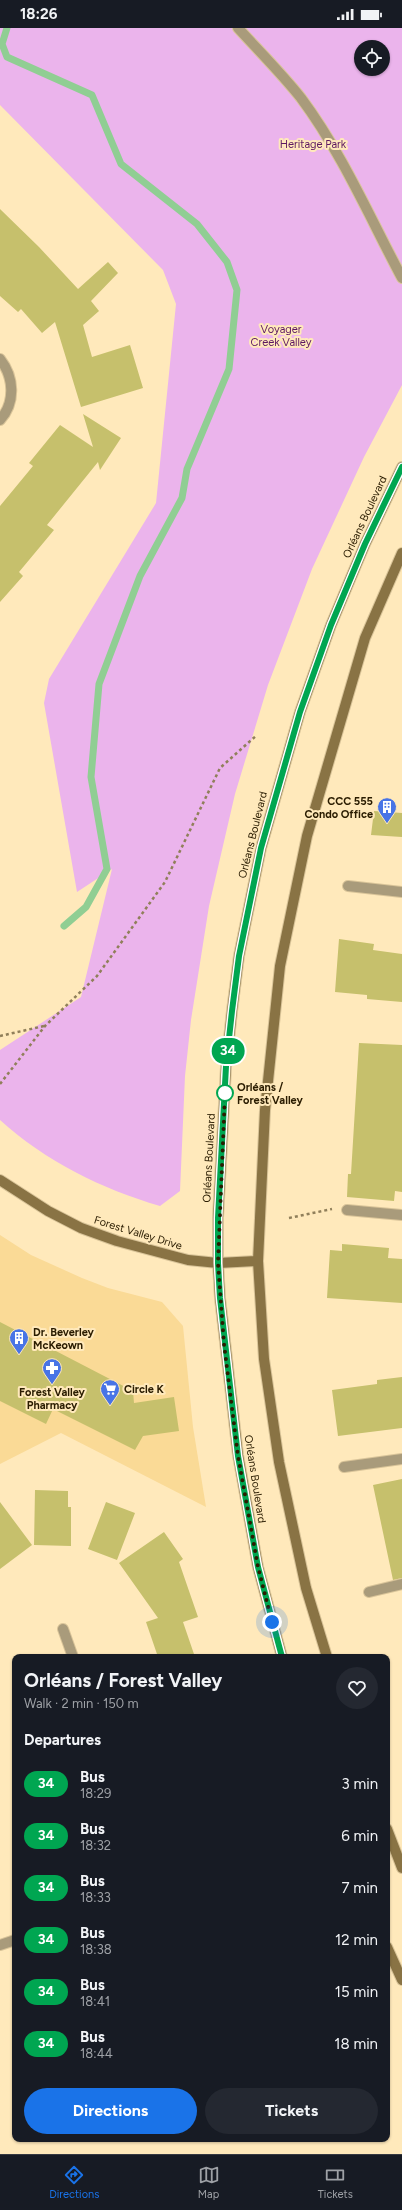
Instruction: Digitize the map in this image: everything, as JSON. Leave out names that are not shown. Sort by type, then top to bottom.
[{"type":"main road","name":"Orléans Boulevard","points":[[281,1654],[258,1567],[238,1456],[224,1344],[218,1263],[226,1074],[232,1011],[239,956],[261,848],[279,780],[315,668],[365,544],[402,467]]},
{"type":"main road","points":[[326,1654],[306,1588],[276,1448],[264,1358],[258,1261],[269,1058],[288,923],[307,836],[365,638],[402,553]]},
{"type":"main road","name":"Forest Valley Drive","points":[[0,1180],[48,1211],[81,1228],[117,1241],[188,1260],[218,1263],[258,1261]]},
{"type":"main road","points":[[390,1836],[402,1868]]},
{"type":"main road","points":[[390,1954],[402,1980]]},
{"type":"street","points":[[238,28],[301,98],[347,173],[402,278]]},
{"type":"street","points":[[0,359],[8,369],[13,397],[5,414],[0,420]]},
{"type":"street","points":[[348,886],[402,892]]},
{"type":"street","points":[[347,1210],[402,1215]]},
{"type":"street","points":[[344,1467],[402,1459]]},
{"type":"street","points":[[369,1592],[402,1584]]},
{"type":"street","points":[[64,1629],[71,1654]]},
{"type":"street","points":[[0,1945],[12,1941]]},
{"type":"path","points":[[0,1084],[45,1026],[97,976],[165,882],[220,768],[257,735]]},
{"type":"path","points":[[0,1036],[45,1026]]},
{"type":"path","points":[[289,1218],[337,1208],[347,1210]]},
{"type":"shaded area","points":[[0,1235],[31,1255],[82,1278],[108,1288],[162,1302],[183,1326],[193,1427],[206,1507],[61,1433],[0,1464]]},
{"type":"green space","name":"Voyager Creek Valley","points":[[0,28],[402,28],[402,385],[364,457],[312,569],[268,685],[235,794],[209,906],[191,1020],[185,1076],[180,1191],[160,1206],[117,1191],[75,1172],[55,1161],[17,1135],[0,1120],[0,1050],[81,997],[112,869],[77,892],[44,703],[49,679],[156,503],[176,304],[163,270],[0,105]]},
{"type":"building","points":[[0,209],[39,247],[78,289],[108,262],[118,273],[91,301],[99,311],[83,325],[92,357],[130,345],[143,388],[81,407],[55,322],[42,333],[21,309],[18,312],[0,296]]},
{"type":"building","points":[[83,414],[121,438],[100,470],[98,462],[47,525],[54,530],[19,572],[23,576],[0,602],[0,506],[33,466],[29,463],[60,425],[93,447]]},
{"type":"building","name":"CCC 555 Condo Office","points":[[374,811],[402,813],[402,837],[371,835]]},
{"type":"building","points":[[339,939],[374,944],[373,950],[402,954],[402,1002],[367,999],[367,995],[335,992]]},
{"type":"building","points":[[359,1043],[402,1045],[402,1192],[395,1191],[394,1201],[347,1197],[348,1174],[351,1174]]},
{"type":"building","points":[[342,1244],[389,1248],[388,1258],[402,1259],[402,1303],[327,1298],[330,1250],[342,1251]]},
{"type":"building","points":[[0,1322],[133,1391],[134,1403],[174,1397],[179,1431],[143,1436],[135,1450],[53,1409],[46,1424],[0,1401]]},
{"type":"building","points":[[402,1377],[402,1428],[338,1436],[332,1390],[377,1384],[377,1380]]},
{"type":"building","points":[[402,1479],[402,1578],[393,1580],[373,1485]]},
{"type":"building","points":[[35,1490],[68,1491],[68,1507],[71,1507],[71,1546],[34,1545]]},
{"type":"building","points":[[0,1502],[32,1545],[0,1569]]},
{"type":"building","points":[[106,1502],[135,1513],[117,1560],[88,1549]]},
{"type":"building","points":[[164,1532],[183,1559],[179,1562],[198,1617],[183,1622],[194,1654],[157,1654],[146,1622],[158,1618],[119,1563]]},
{"type":"waterway","points":[[7,28],[2,44],[7,57],[92,95],[121,164],[197,224],[227,262],[237,290],[229,369],[187,469],[182,498],[140,576],[99,684],[91,777],[107,869],[86,907],[64,926]]},
{"type":"bus line","name":"34","points":[[281,1654],[258,1567],[238,1456],[224,1344],[218,1263],[218,1218],[226,1066],[239,956],[261,848],[279,780],[300,712],[331,625],[365,544],[402,467]]},
{"type":"place","name":"CCC 555 Condo Office","points":[[387,824]]},
{"type":"place","name":"Orléans / Forest Valley","points":[[225,1093]]},
{"type":"place","name":"Dr. Beverley McKeown","points":[[19,1355]]},
{"type":"place","name":"Forest Valley Pharmacy","points":[[52,1385]]},
{"type":"place","name":"Circle K","points":[[110,1406]]},
{"type":"route","points":[[225,1093],[218,1218],[218,1263],[224,1344],[238,1456],[258,1567],[272,1622]]},
{"type":"park label","name":"Heritage Park","points":[[313,144]]}]
